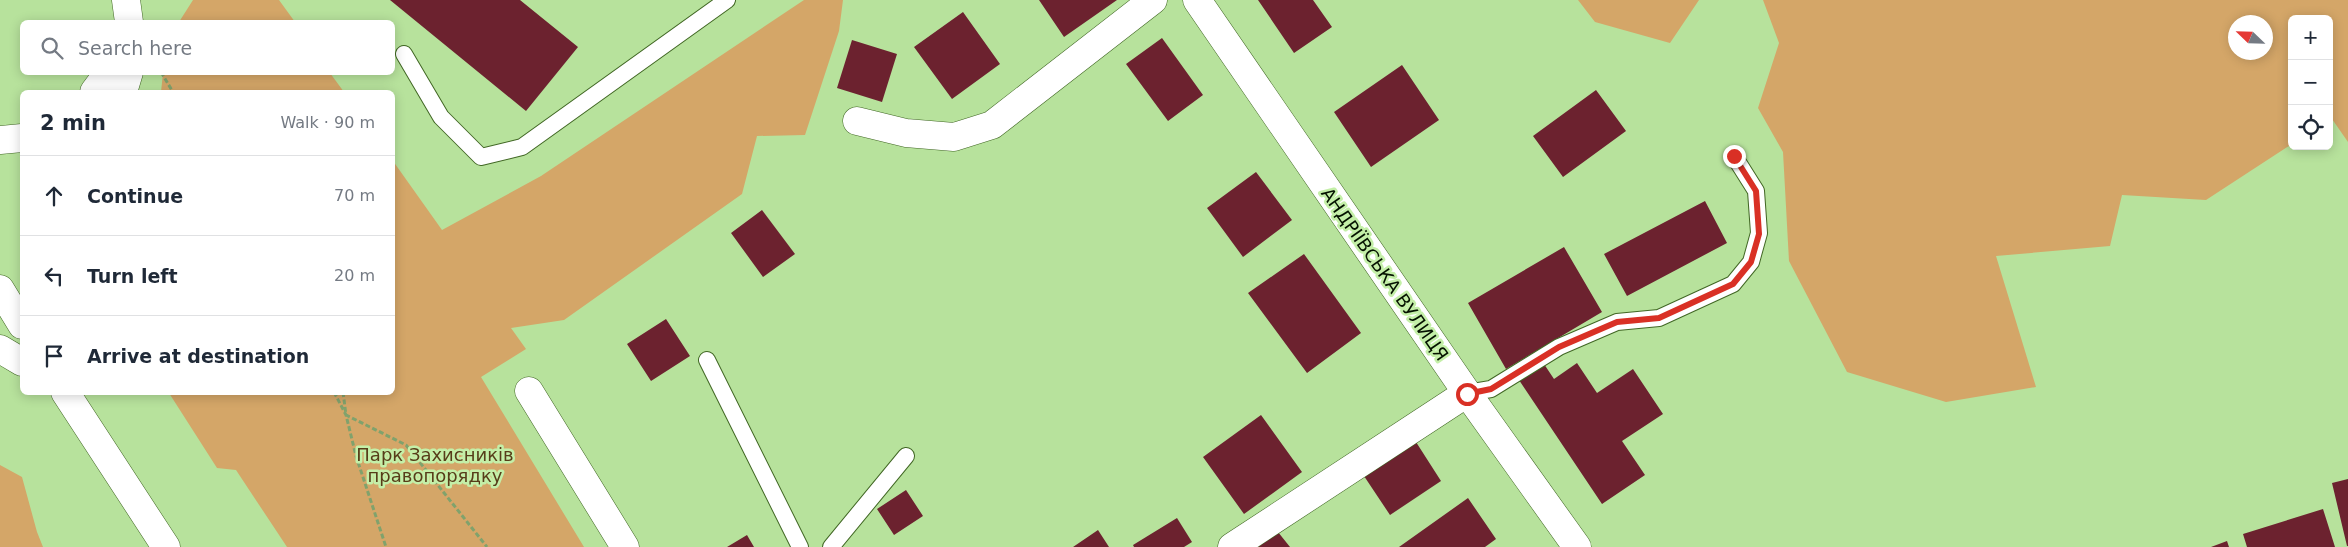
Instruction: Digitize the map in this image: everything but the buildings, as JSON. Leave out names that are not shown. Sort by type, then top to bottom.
[{"type":"street","points":[[857,121],[906,133],[954,137],[992,125],[1153,0]]},
{"type":"street","name":"АНДРІЇВСЬКА ВУЛИЦЯ","points":[[1197,0],[1467,394],[1577,547]]},
{"type":"street","points":[[96,90],[107,75]]},
{"type":"street","points":[[124,90],[128,75]]},
{"type":"street","points":[[0,140],[20,138]]},
{"type":"street","points":[[0,290],[20,322]]},
{"type":"street","points":[[0,349],[20,361]]},
{"type":"street","points":[[529,391],[625,547]]},
{"type":"street","points":[[1232,547],[1467,394]]},
{"type":"street","points":[[67,395],[166,547]]},
{"type":"lane","points":[[404,54],[441,117],[481,157],[522,147],[727,0]]},
{"type":"lane","points":[[1467,394],[1491,389],[1559,347],[1617,322],[1659,318],[1733,284],[1751,262],[1759,234],[1756,191],[1734,156]]},
{"type":"lane","points":[[707,360],[800,547]]},
{"type":"lane","points":[[831,547],[906,456]]},
{"type":"path","points":[[163,75],[173,90]]},
{"type":"path","points":[[336,395],[346,415],[406,446],[486,547]]},
{"type":"path","points":[[344,395],[346,415],[356,456],[386,547]]},
{"type":"green space","points":[[193,0],[279,0],[294,20],[180,20]]},
{"type":"green space","name":"Парк Захисників правопорядку","points":[[804,0],[843,0],[839,31],[805,135],[757,136],[742,194],[564,320],[511,328],[526,349],[481,377],[584,547],[287,547],[236,470],[217,468],[170,395],[395,395],[395,164],[442,230],[541,176]]},
{"type":"green space","points":[[1578,0],[1699,0],[1670,43],[1595,22]]},
{"type":"green space","points":[[1763,0],[2348,0],[2348,142],[2333,120],[2333,15],[2288,15],[2288,147],[2206,200],[2122,195],[2110,246],[1996,256],[2036,387],[1946,402],[1847,372],[1789,261],[1783,152],[1758,108],[1779,43]]},
{"type":"green space","points":[[163,75],[331,75],[343,90],[161,90]]},
{"type":"green space","points":[[0,465],[22,477],[43,547],[0,547]]},
{"type":"route","points":[[1467,394],[1491,389],[1559,347],[1617,322],[1659,318],[1733,284],[1751,262],[1759,234],[1756,191],[1734,156]]}]
